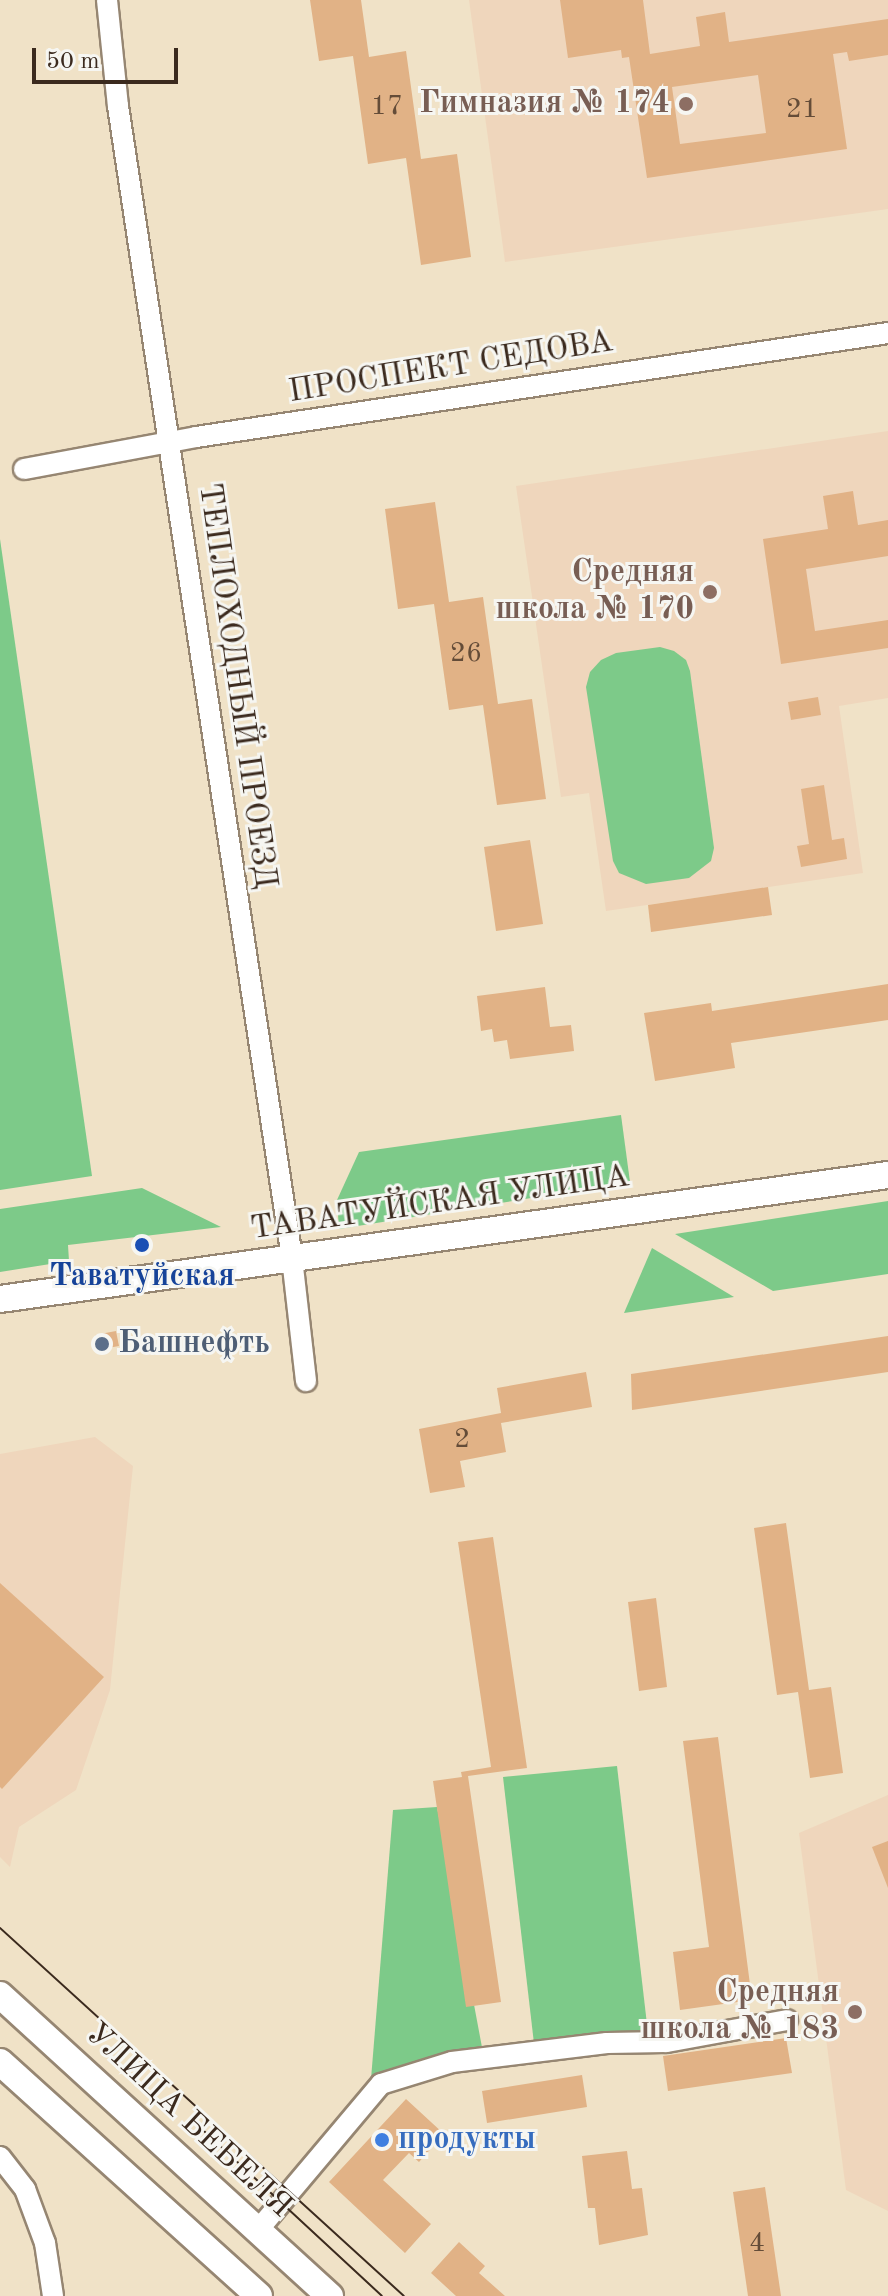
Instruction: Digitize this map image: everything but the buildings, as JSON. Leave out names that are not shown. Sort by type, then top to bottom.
[{"type":"main road","name":"ТАВАТУЙСКАЯ УЛИЦА","points":[[0,1299],[888,1175]]},
{"type":"main road","name":"УЛИЦА БЕБЕЛЯ","points":[[0,1995],[330,2296]]},
{"type":"main road","points":[[0,2062],[259,2296]]},
{"type":"street","name":"ТЕПЛОХОДНЫЙ ПРОЕЗД","points":[[107,0],[118,106],[292,1258],[306,1381]]},
{"type":"street","name":"ПРОСПЕКТ СЕДОВА","points":[[24,469],[170,442],[888,333]]},
{"type":"street","points":[[258,2230],[381,2084],[452,2062],[607,2043],[666,2042],[787,2020]]},
{"type":"street","points":[[0,2157],[25,2189],[45,2243],[53,2296]]},
{"type":"shaded area","name":"Гимназия № 174","points":[[469,0],[888,0],[888,209],[505,262]]},
{"type":"shaded area","name":"Средняя школа № 170","points":[[888,431],[888,698],[839,706],[863,873],[606,911],[589,793],[561,797],[516,486]]},
{"type":"shaded area","points":[[95,1437],[133,1466],[110,1690],[76,1790],[19,1827],[10,1867],[0,1857],[0,1454]]},
{"type":"shaded area","name":"Средняя школа № 183","points":[[888,1795],[888,2211],[846,2190],[799,1833]]},
{"type":"green space","points":[[0,539],[92,1176],[0,1190]]},
{"type":"green space","points":[[660,647],[674,651],[686,660],[690,671],[714,848],[711,861],[689,878],[646,884],[619,873],[613,861],[586,687],[590,672],[601,660],[616,653]]},
{"type":"green space","points":[[621,1115],[630,1182],[339,1229],[337,1200],[359,1152]]},
{"type":"green space","points":[[142,1188],[221,1227],[68,1245],[69,1261],[0,1272],[0,1209]]},
{"type":"green space","points":[[888,1201],[888,1274],[773,1291],[675,1234]]},
{"type":"green space","points":[[652,1248],[734,1297],[624,1313]]},
{"type":"green space","points":[[617,1766],[648,2033],[535,2052],[503,1777]]},
{"type":"green space","points":[[437,1807],[484,2058],[371,2079],[393,1810]]},
{"type":"tram line","points":[[0,1928],[404,2296]]},
{"type":"tram line","points":[[191,2119],[382,2296]]},
{"type":"place","name":"Гимназия № 174","points":[[686,104]]},
{"type":"place","name":"Средняя школа № 170","points":[[710,592]]},
{"type":"place","name":"Таватуйская","points":[[142,1245]]},
{"type":"place","name":"Башнефть","points":[[102,1344]]},
{"type":"place","name":"Средняя школа № 183","points":[[855,2012]]},
{"type":"place","name":"продукты","points":[[382,2140]]}]
